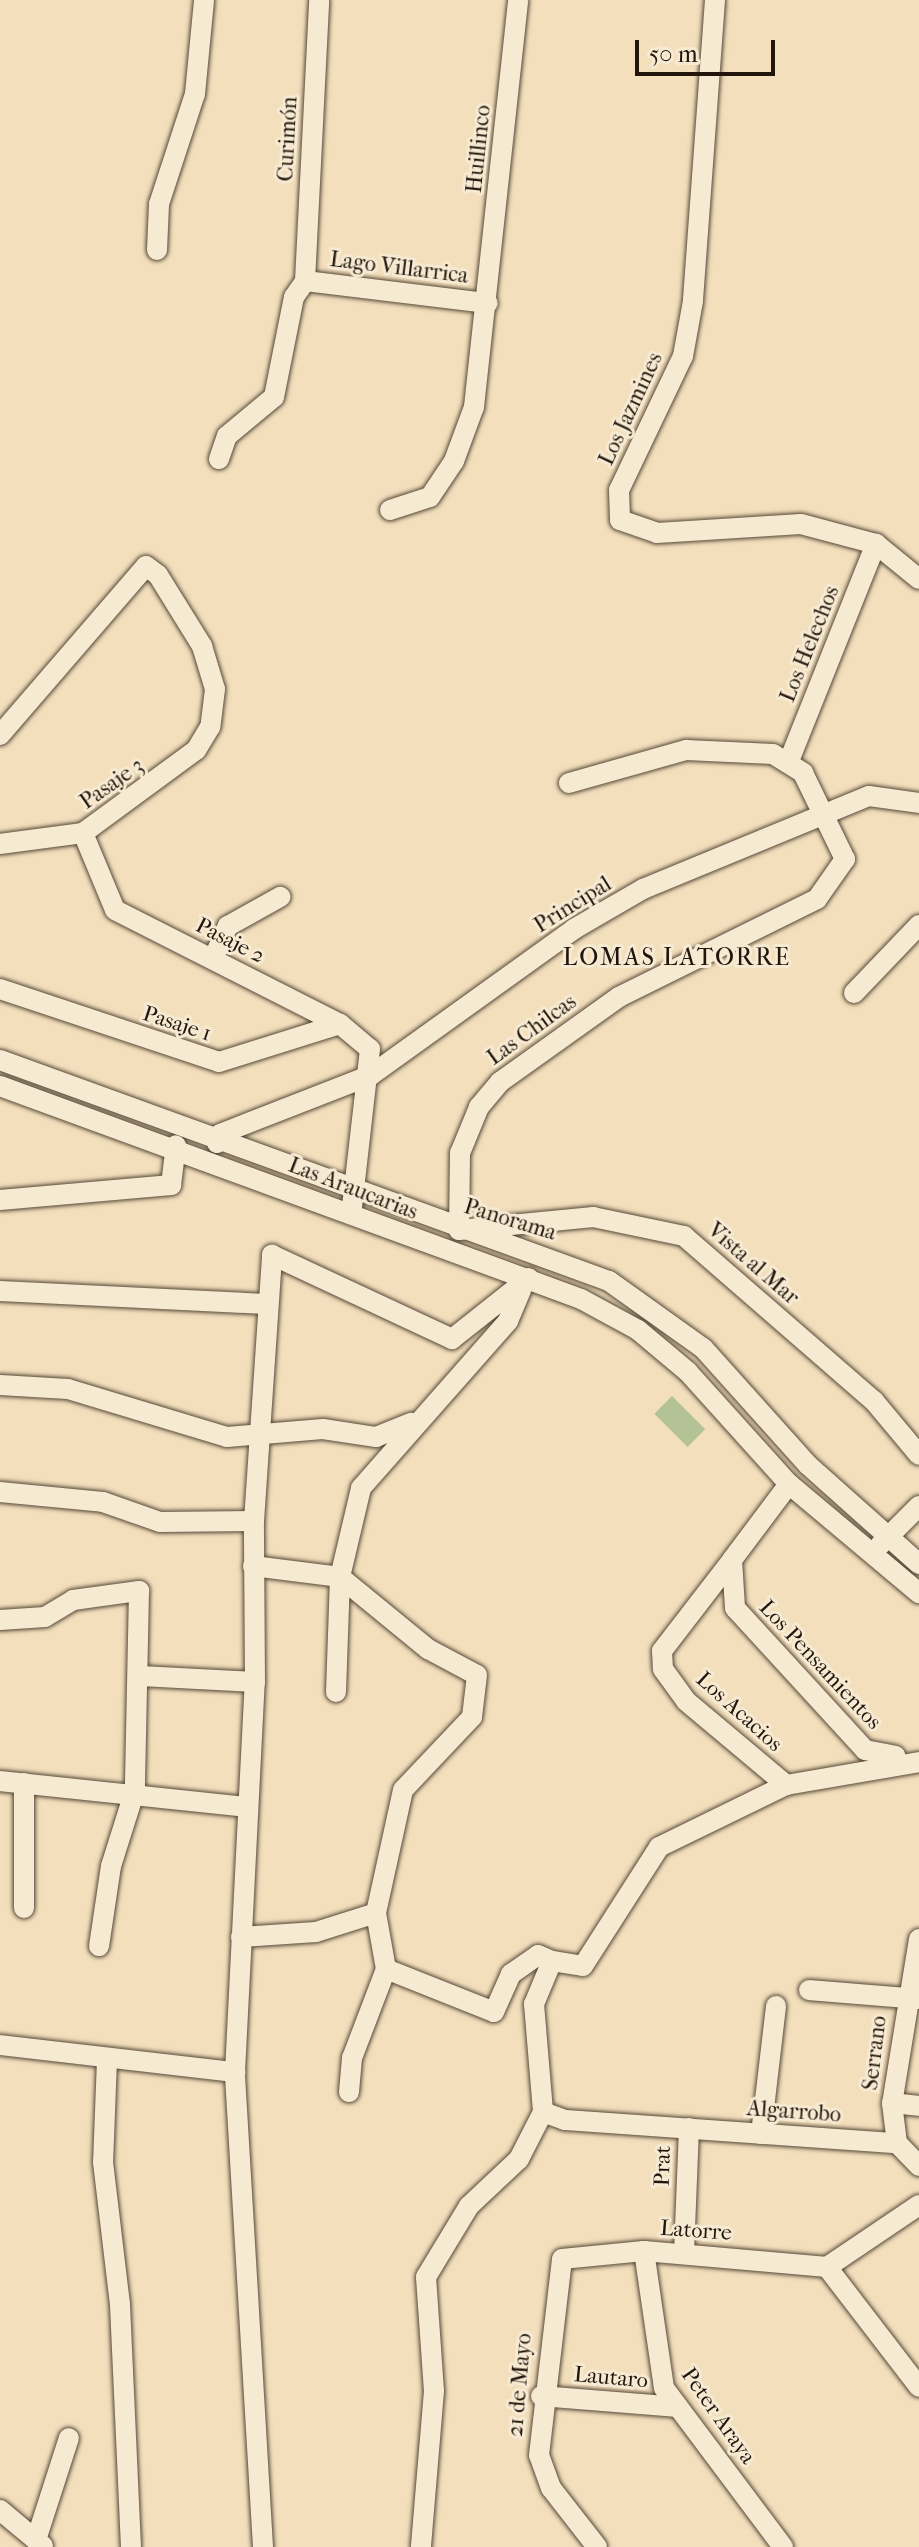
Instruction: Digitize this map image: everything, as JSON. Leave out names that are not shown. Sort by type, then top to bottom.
[{"type":"street","points":[[157,250],[159,204],[195,94],[204,0]]},
{"type":"street","name":"Curimón","points":[[219,459],[227,436],[274,397],[294,297],[305,281],[319,0]]},
{"type":"street","name":"Huillinco","points":[[390,510],[430,497],[454,461],[474,407],[488,303],[518,0]]},
{"type":"street","name":"Los Jazmines","points":[[715,0],[693,301],[683,356],[619,490],[617,511],[642,532],[801,524],[876,544],[919,579]]},
{"type":"street","name":"Lago Villarrica","points":[[305,281],[488,303]]},
{"type":"street","name":"Los Helechos","points":[[789,761],[876,544]]},
{"type":"street","name":"Pasaje 3","points":[[0,735],[146,566],[202,646],[215,689],[210,727],[196,750],[83,833],[0,844]]},
{"type":"street","points":[[569,783],[686,750],[789,761],[813,789],[824,819]]},
{"type":"street","name":"Principal","points":[[217,1143],[220,1134],[371,1075],[574,929],[643,889],[824,819],[869,796],[919,803]]},
{"type":"street","name":"Las Chilcas","points":[[459,1230],[460,1153],[479,1107],[500,1082],[619,997],[817,899],[845,859],[824,819]]},
{"type":"street","name":"Pasaje 2","points":[[83,833],[115,910],[214,957],[340,1024],[370,1049],[371,1075]]},
{"type":"street","points":[[214,957],[228,926],[280,897]]},
{"type":"street","points":[[854,993],[919,925]]},
{"type":"street","name":"Pasaje 1","points":[[0,989],[219,1062],[340,1024]]},
{"type":"street","name":"Panorama","points":[[0,1060],[356,1194],[459,1230],[554,1258],[653,1306],[886,1536],[919,1564]]},
{"type":"street","points":[[350,1215],[356,1194],[371,1075]]},
{"type":"street","name":"Las Araucarias","points":[[0,1086],[176,1145],[638,1330],[688,1372],[789,1484],[872,1557],[919,1593]]},
{"type":"street","points":[[0,1200],[171,1185],[176,1145]]},
{"type":"street","name":"Vista al Mar","points":[[459,1230],[593,1217],[684,1236],[874,1401],[919,1455]]},
{"type":"street","points":[[263,2547],[235,2072],[255,1682],[254,1521],[266,1304],[272,1255],[452,1339],[525,1284]]},
{"type":"street","points":[[336,1692],[340,1577],[361,1488],[508,1321],[525,1284]]},
{"type":"street","points":[[0,1291],[266,1304]]},
{"type":"street","points":[[0,1385],[68,1389],[227,1437],[323,1429],[376,1437],[422,1417]]},
{"type":"street","points":[[732,1560],[789,1484]]},
{"type":"street","points":[[0,1492],[103,1502],[160,1522],[254,1521]]},
{"type":"street","points":[[872,1557],[886,1536],[919,1506]]},
{"type":"street","name":"Los Pensamientos","points":[[732,1560],[735,1608],[789,1673],[865,1750],[919,1761]]},
{"type":"street","name":"Los Acacios","points":[[732,1560],[662,1651],[663,1669],[686,1701],[786,1785],[919,1761]]},
{"type":"street","points":[[253,1566],[340,1577],[428,1649],[477,1675],[472,1717],[403,1790],[376,1913],[386,1969],[352,2058],[349,2092]]},
{"type":"street","points":[[0,1620],[45,1617],[73,1600],[139,1591],[141,1676],[135,1790],[111,1866],[99,1946]]},
{"type":"street","points":[[141,1676],[255,1682]]},
{"type":"street","points":[[0,1781],[135,1790],[248,1807]]},
{"type":"street","points":[[24,1783],[24,1908]]},
{"type":"street","points":[[386,1969],[494,2012],[511,1974],[538,1955],[552,1961],[583,1966],[659,1847],[786,1785]]},
{"type":"street","points":[[241,1937],[316,1932],[376,1913]]},
{"type":"street","name":"Serrano","points":[[897,2143],[892,2103],[913,1998],[919,1939]]},
{"type":"street","points":[[421,2547],[434,2391],[426,2277],[469,2206],[519,2159],[543,2112],[534,2004],[552,1961]]},
{"type":"street","points":[[809,1990],[913,1998]]},
{"type":"street","points":[[761,2134],[776,2006]]},
{"type":"street","points":[[0,2045],[107,2060],[235,2072]]},
{"type":"street","points":[[107,2060],[103,2162],[120,2305],[131,2547]]},
{"type":"street","points":[[892,2103],[919,2106]]},
{"type":"street","name":"Algarrobo","points":[[543,2112],[565,2120],[897,2143]]},
{"type":"street","name":"Prat","points":[[684,2253],[689,2128]]},
{"type":"street","points":[[897,2143],[919,2166]]},
{"type":"street","points":[[919,2205],[827,2267],[919,2387]]},
{"type":"street","name":"Latorre","points":[[562,2259],[644,2251],[827,2267]]},
{"type":"street","name":"Peter Araya","points":[[644,2251],[658,2369],[678,2407],[783,2547]]},
{"type":"street","name":"21 de Mayo","points":[[562,2259],[541,2396],[539,2455],[547,2477],[597,2547]]},
{"type":"street","name":"Lautaro","points":[[541,2396],[678,2407]]},
{"type":"street","points":[[0,2510],[40,2544],[69,2438]]},
{"type":"green space","points":[[672,1396],[705,1429],[688,1447],[654,1414]]},
{"type":"district","name":"LOMAS LATORRE","points":[[677,958]]}]
